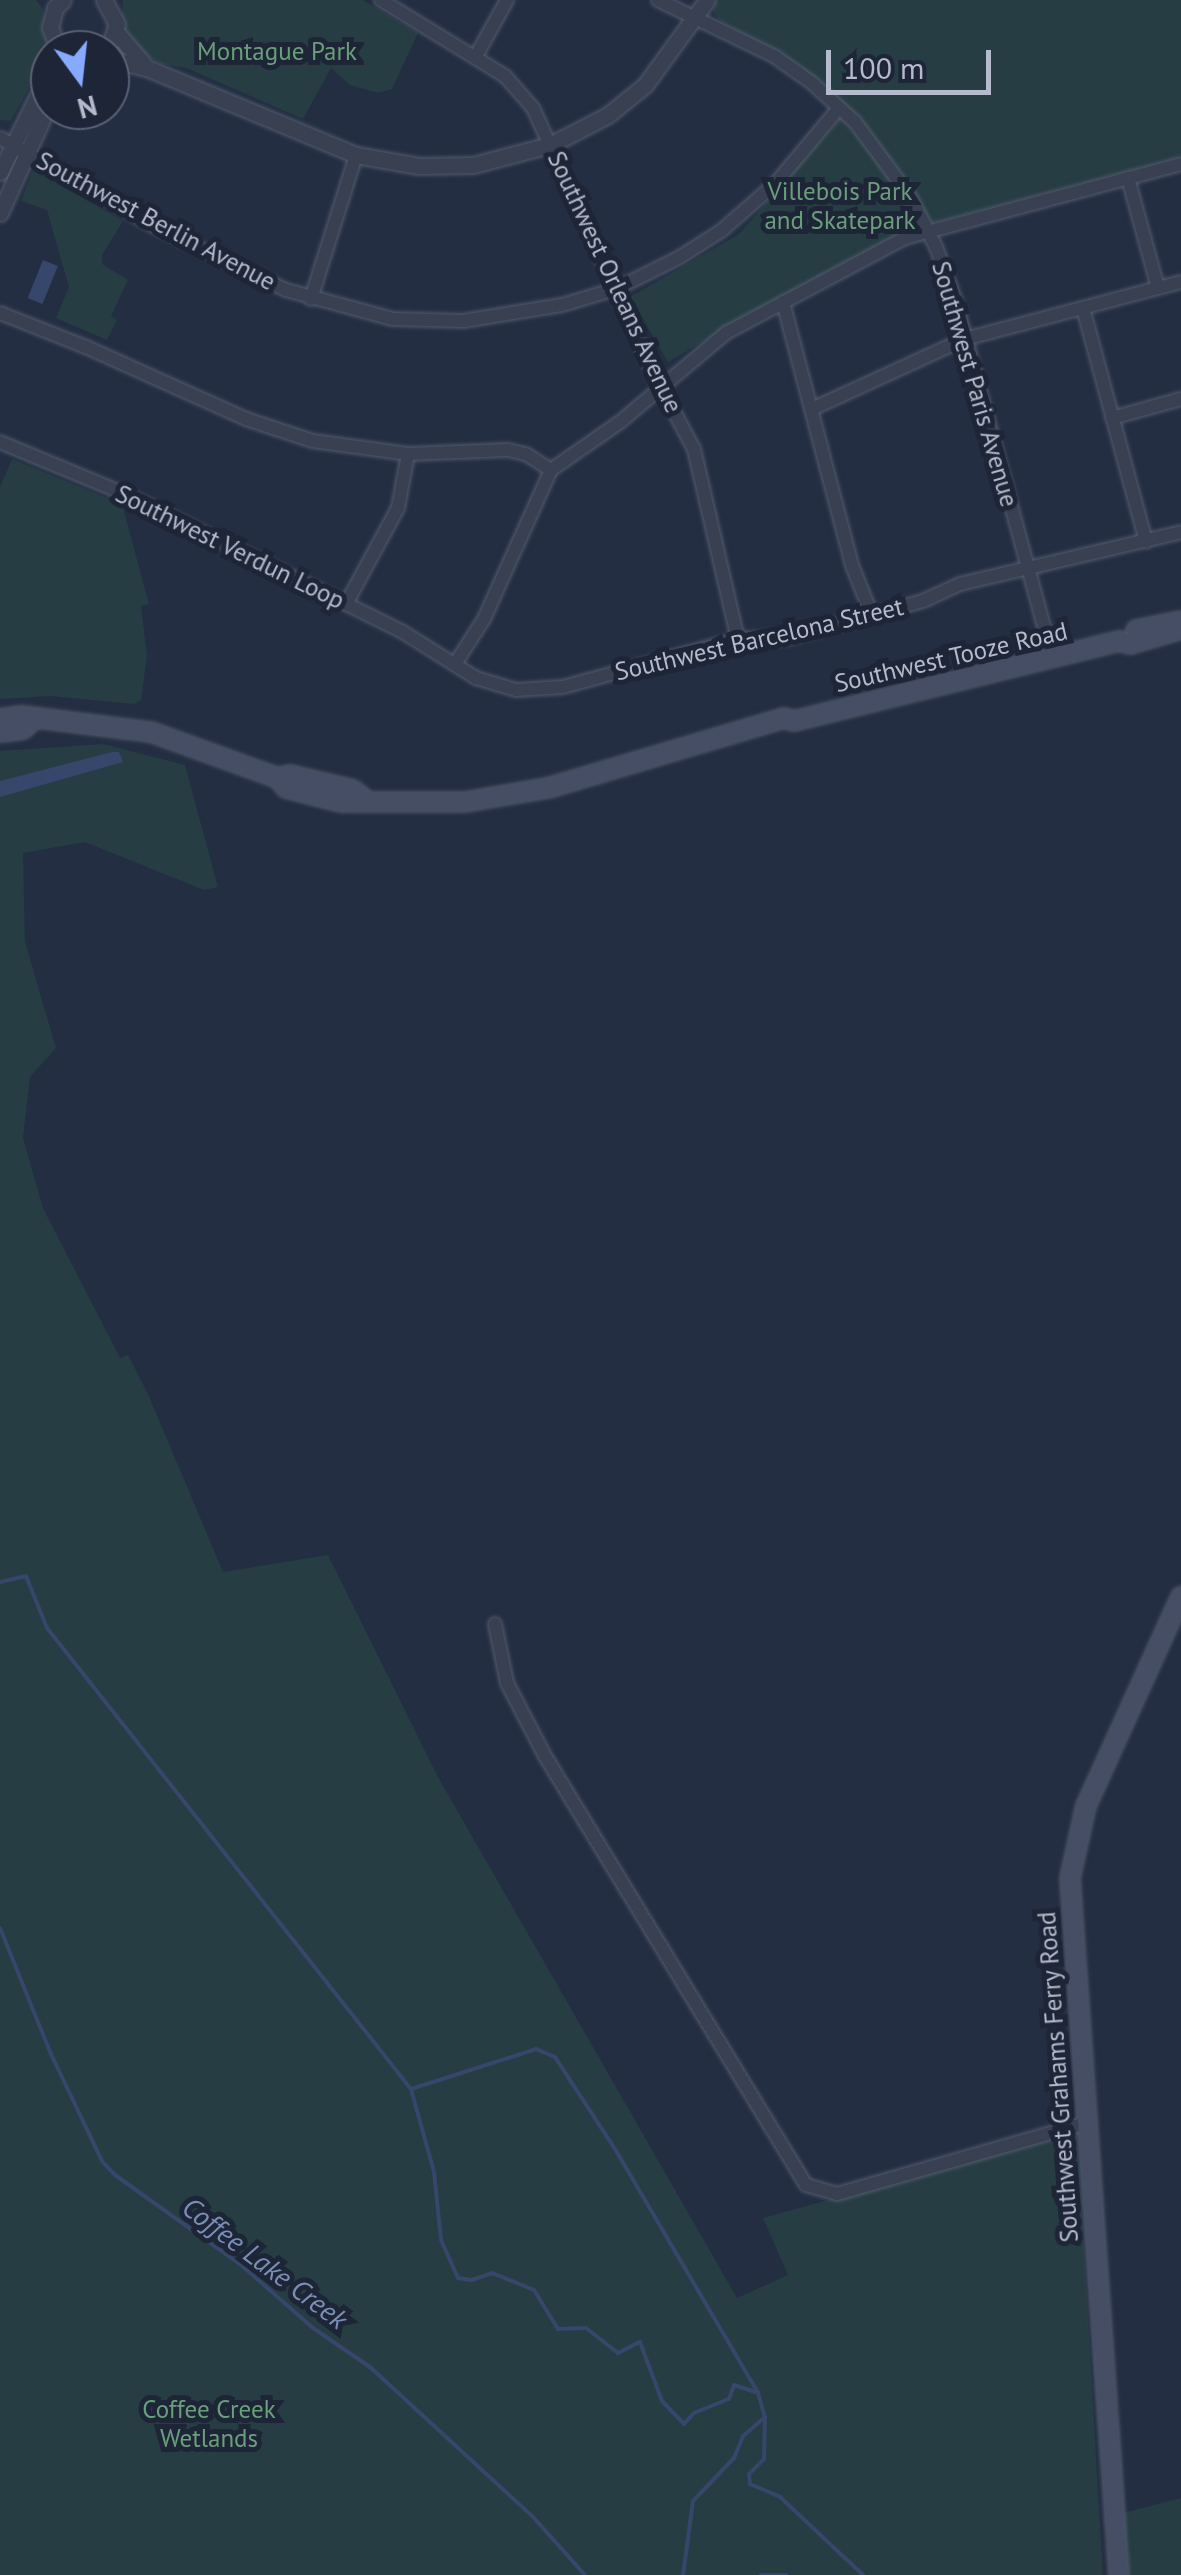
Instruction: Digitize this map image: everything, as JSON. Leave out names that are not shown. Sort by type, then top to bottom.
[{"type":"main road","name":"Southwest Tooze Road","points":[[1120,642],[1126,633],[1181,621]]},
{"type":"main road","name":"Southwest Tooze Road","points":[[0,719],[22,716],[151,732],[278,778],[286,788],[352,804],[364,799],[446,803],[497,798],[673,753],[687,755],[786,728],[794,720],[1181,629]]},
{"type":"main road","points":[[0,732],[23,729],[33,720]]},
{"type":"main road","name":"Southwest Grahams Ferry Road","points":[[1119,2575],[1070,1920],[1074,1850],[1097,1778],[1181,1599]]},
{"type":"street","points":[[40,0],[53,30]]},
{"type":"street","points":[[50,19],[63,0]]},
{"type":"street","points":[[104,0],[116,7]]},
{"type":"street","name":"Southwest Orleans Avenue","points":[[381,0],[476,56],[522,92],[660,387],[694,449],[738,639]]},
{"type":"street","points":[[476,56],[508,0]]},
{"type":"street","name":"Southwest Paris Avenue","points":[[658,0],[774,56],[839,108],[882,153],[929,231],[965,339],[1053,660]]},
{"type":"street","points":[[130,64],[356,155],[394,164],[455,166],[550,145],[627,101],[662,65],[707,0]]},
{"type":"street","points":[[130,49],[147,68]]},
{"type":"street","name":"Southwest Berlin Avenue","points":[[12,145],[200,250],[311,298],[393,319],[463,322],[530,312],[616,288],[680,258],[748,209],[839,108]]},
{"type":"street","points":[[0,172],[30,109]]},
{"type":"street","points":[[0,213],[12,145],[30,125]]},
{"type":"street","points":[[311,298],[356,155]]},
{"type":"street","points":[[455,664],[484,619],[551,470],[609,431],[726,333],[892,244],[1181,164]]},
{"type":"street","points":[[1128,178],[1158,288]]},
{"type":"street","points":[[814,408],[965,339],[1181,282]]},
{"type":"street","points":[[783,302],[814,408],[853,568],[872,615]]},
{"type":"street","points":[[1082,308],[1146,542]]},
{"type":"street","points":[[0,313],[273,429],[356,450],[408,454],[508,450],[526,454],[551,470]]},
{"type":"street","points":[[1112,418],[1181,399]]},
{"type":"street","name":"Southwest Verdun Loop","points":[[0,442],[124,494],[346,604],[455,664]]},
{"type":"street","points":[[346,604],[398,508],[408,454]]},
{"type":"street","name":"Southwest Barcelona Street","points":[[455,664],[492,685],[544,690],[738,639],[786,638],[1027,566],[1074,560],[1181,532]]},
{"type":"street","points":[[495,1624],[507,1683],[545,1756],[806,2185],[837,2194],[1086,2124]]},
{"type":"green space","points":[[0,0],[36,0],[43,9],[46,30],[30,30],[30,86],[11,121],[0,120]]},
{"type":"green space","name":"Montague Park","points":[[123,0],[363,0],[418,33],[392,89],[378,93],[350,85],[331,68],[303,119],[186,68],[161,64],[134,48],[130,30],[121,26]]},
{"type":"green space","points":[[716,0],[1181,0],[1181,157],[933,223],[853,113],[800,66],[720,21],[713,12]]},
{"type":"green space","name":"Villebois Park and Skatepark","points":[[841,117],[880,164],[920,227],[752,313],[668,362],[630,297],[739,234]]},
{"type":"green space","points":[[33,170],[123,221],[102,255],[102,264],[128,280],[111,316],[117,320],[107,340],[56,318],[69,287],[47,210],[21,201]]},
{"type":"green space","points":[[12,459],[122,504],[149,604],[141,606],[147,656],[141,700],[134,704],[50,696],[0,699],[0,487]]},
{"type":"green space","name":"Coffee Creek Wetlands","points":[[103,744],[185,765],[218,887],[204,890],[85,842],[23,853],[25,942],[56,1048],[30,1077],[23,1138],[43,1208],[120,1358],[128,1355],[148,1394],[223,1572],[328,1555],[438,1777],[737,2298],[788,2275],[763,2218],[1077,2131],[1103,2575],[0,2575],[0,751]]},
{"type":"green space","points":[[1181,2498],[1181,2575],[1124,2575],[1119,2514]]},
{"type":"water","points":[[43,260],[58,266],[42,304],[28,298]]},
{"type":"water","points":[[119,752],[123,762],[0,797],[0,781]]},
{"type":"waterway","points":[[0,1582],[26,1576],[47,1628],[411,2089],[434,2172],[441,2240],[458,2278],[472,2280],[492,2273],[534,2290],[558,2329],[586,2328],[618,2353],[640,2342],[662,2401],[684,2424],[694,2413],[729,2399],[734,2385],[758,2393],[765,2417],[743,2436],[734,2458],[693,2501],[683,2575]]},
{"type":"waterway","name":"Coffee Lake Creek","points":[[0,1928],[51,2054],[102,2161],[115,2175],[240,2264],[313,2328],[370,2367],[534,2518],[585,2575]]},
{"type":"waterway","points":[[411,2089],[536,2049],[555,2057],[615,2149],[758,2393]]},
{"type":"waterway","points":[[765,2418],[764,2459],[749,2474],[750,2484],[780,2497],[863,2575]]},
{"type":"waterway","points":[[761,2575],[786,2575]]}]
